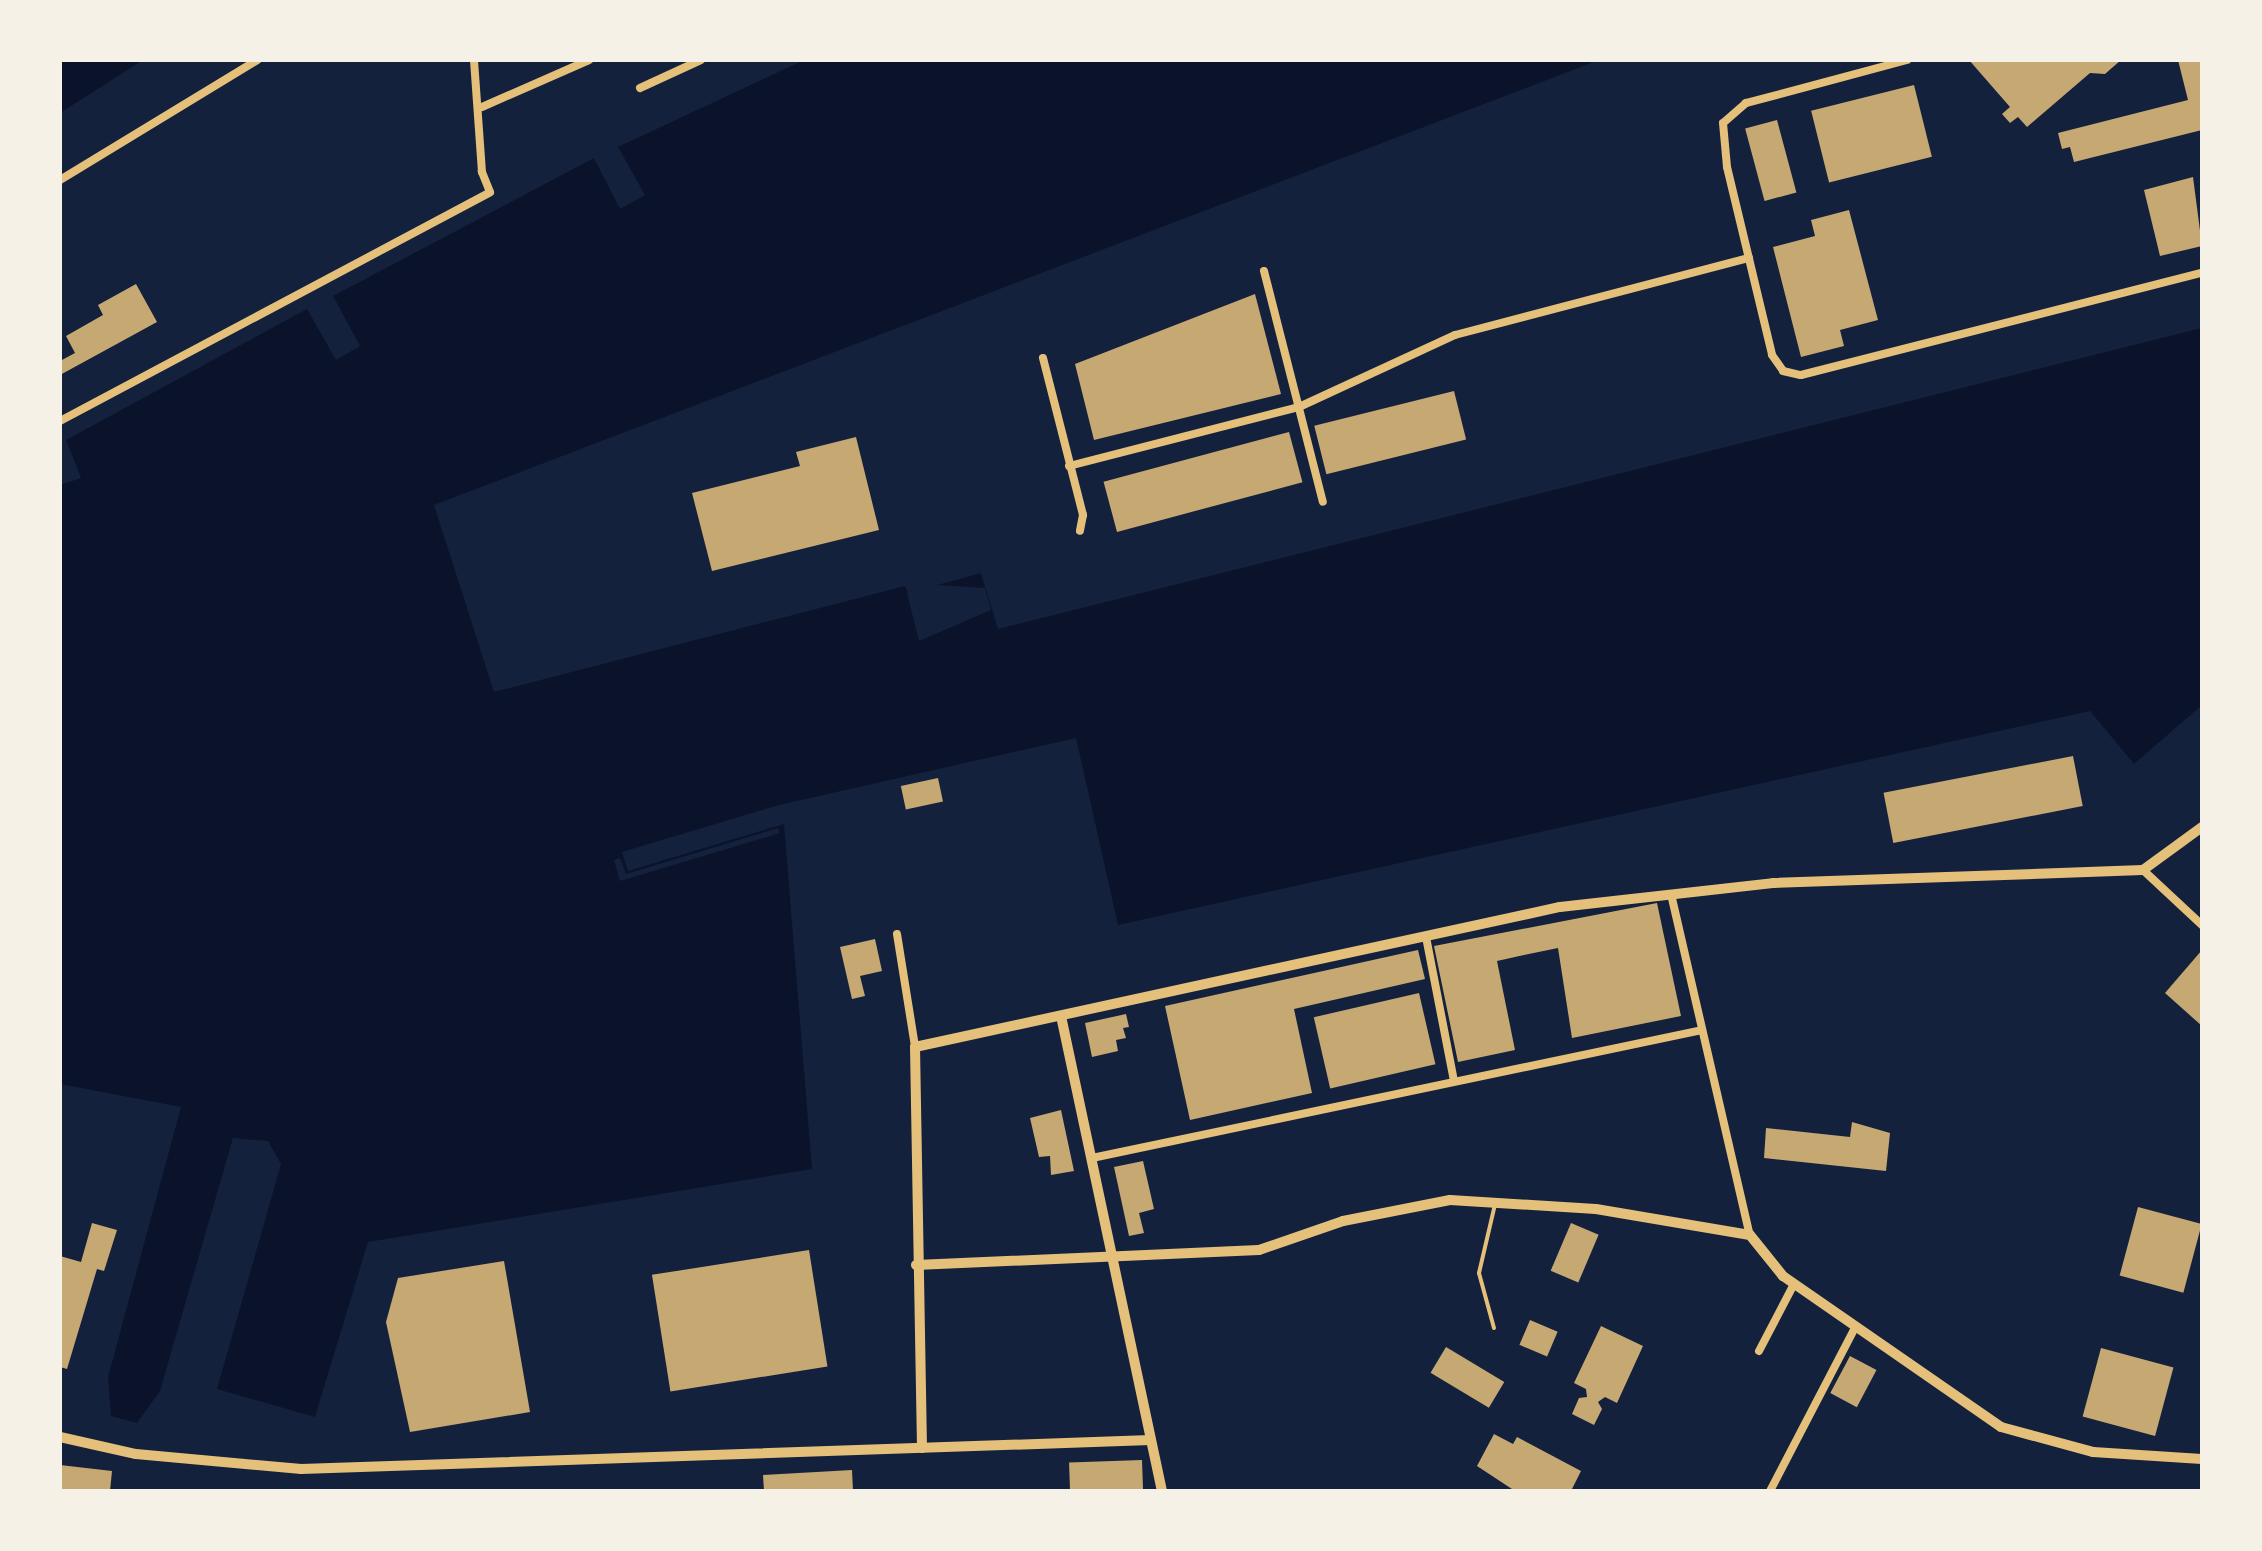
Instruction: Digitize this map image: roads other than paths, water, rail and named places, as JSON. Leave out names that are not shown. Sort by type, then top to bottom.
[{"type":"street","points":[[60,180],[257,60]]},
{"type":"street","points":[[60,421],[490,192],[481,158],[482,106],[474,60]]},
{"type":"street","points":[[482,106],[589,60]]},
{"type":"street","points":[[640,88],[700,60]]},
{"type":"street","points":[[1907,60],[1746,103],[1728,115],[1720,136],[1772,356],[1783,371],[1802,375],[2202,273]]},
{"type":"street","points":[[1069,466],[1299,406],[1455,335],[1749,258]]},
{"type":"street","points":[[1264,270],[1323,502]]},
{"type":"street","points":[[1043,358],[1082,515],[1080,532]]},
{"type":"street","points":[[915,1046],[1560,907],[1877,877],[2144,870],[2202,827]]},
{"type":"street","points":[[2144,870],[2202,924]]},
{"type":"street","points":[[1671,894],[1750,1235],[1794,1284],[1978,1415],[2030,1438],[2121,1456],[2202,1459]]},
{"type":"street","points":[[897,934],[915,1046],[922,1448]]},
{"type":"street","points":[[1426,937],[1454,1082]]},
{"type":"street","points":[[1060,1016],[1162,1491]]},
{"type":"street","points":[[1092,1158],[1702,1030]]},
{"type":"street","points":[[916,1265],[1113,1260],[1268,1249],[1374,1214],[1450,1200],[1495,1200],[1750,1235]]},
{"type":"street","points":[[1760,1352],[1794,1284]]},
{"type":"street","points":[[1770,1491],[1856,1326]]},
{"type":"street","points":[[60,1437],[136,1454],[300,1469],[1150,1440]]},
{"type":"lane","points":[[1494,1328],[1479,1273],[1492,1234],[1495,1200]]},
{"type":"water","points":[[60,60],[143,60],[60,113]]},
{"type":"water","points":[[804,60],[1599,60],[434,505],[494,692],[905,586],[908,593],[981,573],[998,629],[2202,328],[2202,705],[2134,764],[2090,711],[1118,925],[1076,738],[779,805],[622,852],[628,871],[784,824],[812,1169],[368,1242],[315,1417],[217,1389],[281,1164],[268,1141],[233,1138],[160,1391],[137,1423],[111,1416],[108,1377],[181,1107],[60,1084],[60,485],[81,478],[66,440],[307,309],[336,360],[360,346],[333,296],[594,158],[620,209],[645,195],[618,147]]}]
